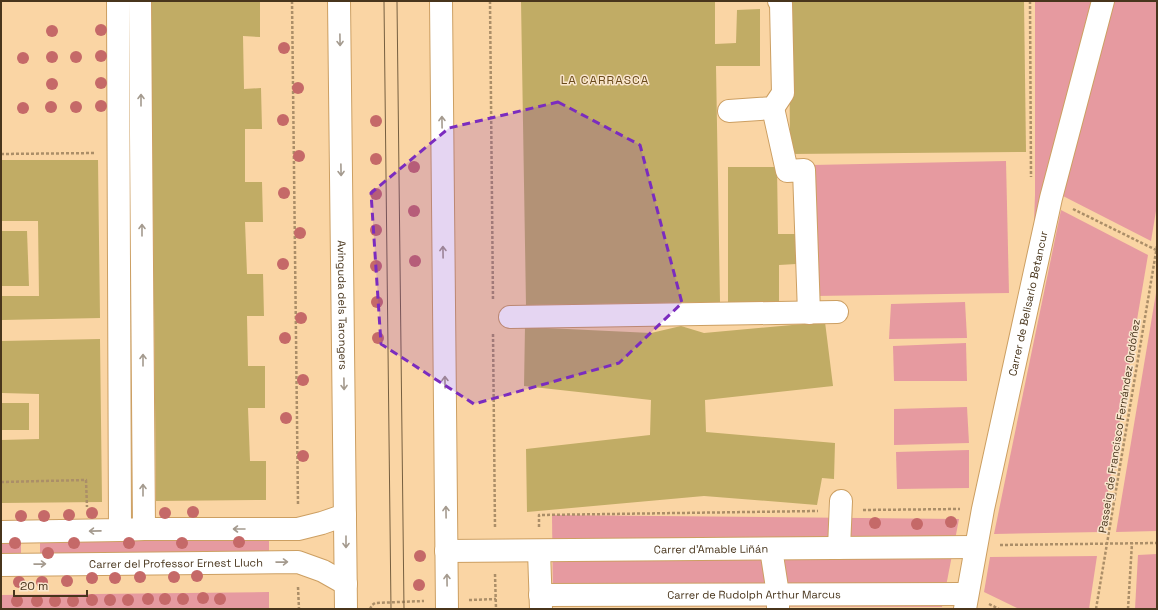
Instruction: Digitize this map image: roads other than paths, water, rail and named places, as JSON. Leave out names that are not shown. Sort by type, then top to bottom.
[{"type":"street","points":[[118,1],[120,530]]},
{"type":"street","points":[[140,1],[144,529]]},
{"type":"street","name":"Avinguda dels Tarongers","points":[[339,1],[346,609]]},
{"type":"street","points":[[441,1],[447,609]]},
{"type":"street","points":[[779,1],[781,4],[783,93],[773,108],[787,171],[804,170],[809,313]]},
{"type":"street","name":"Carrer de Belisario Betancur","points":[[966,601],[983,509],[1051,198],[1103,1]]},
{"type":"street","points":[[729,110],[773,108]]},
{"type":"street","points":[[510,317],[837,312]]},
{"type":"street","points":[[839,548],[841,506]]},
{"type":"street","points":[[1,532],[144,529],[298,529],[345,515]]},
{"type":"street","name":"Carrer d'Amable Liñán","points":[[446,552],[975,547]]},
{"type":"street","points":[[771,548],[778,602]]},
{"type":"street","points":[[540,551],[541,602]]},
{"type":"street","name":"Carrer del Professor Ernest Lluch","points":[[1,565],[298,562],[323,571],[346,584]]},
{"type":"street","name":"Carrer de Rudolph Arthur Marcus","points":[[541,602],[966,601]]},
{"type":"tram line","points":[[384,1],[391,609]]},
{"type":"tram line","points":[[397,1],[404,609]]},
{"type":"district","name":"LA CARRASCA","points":[[605,80]]}]
